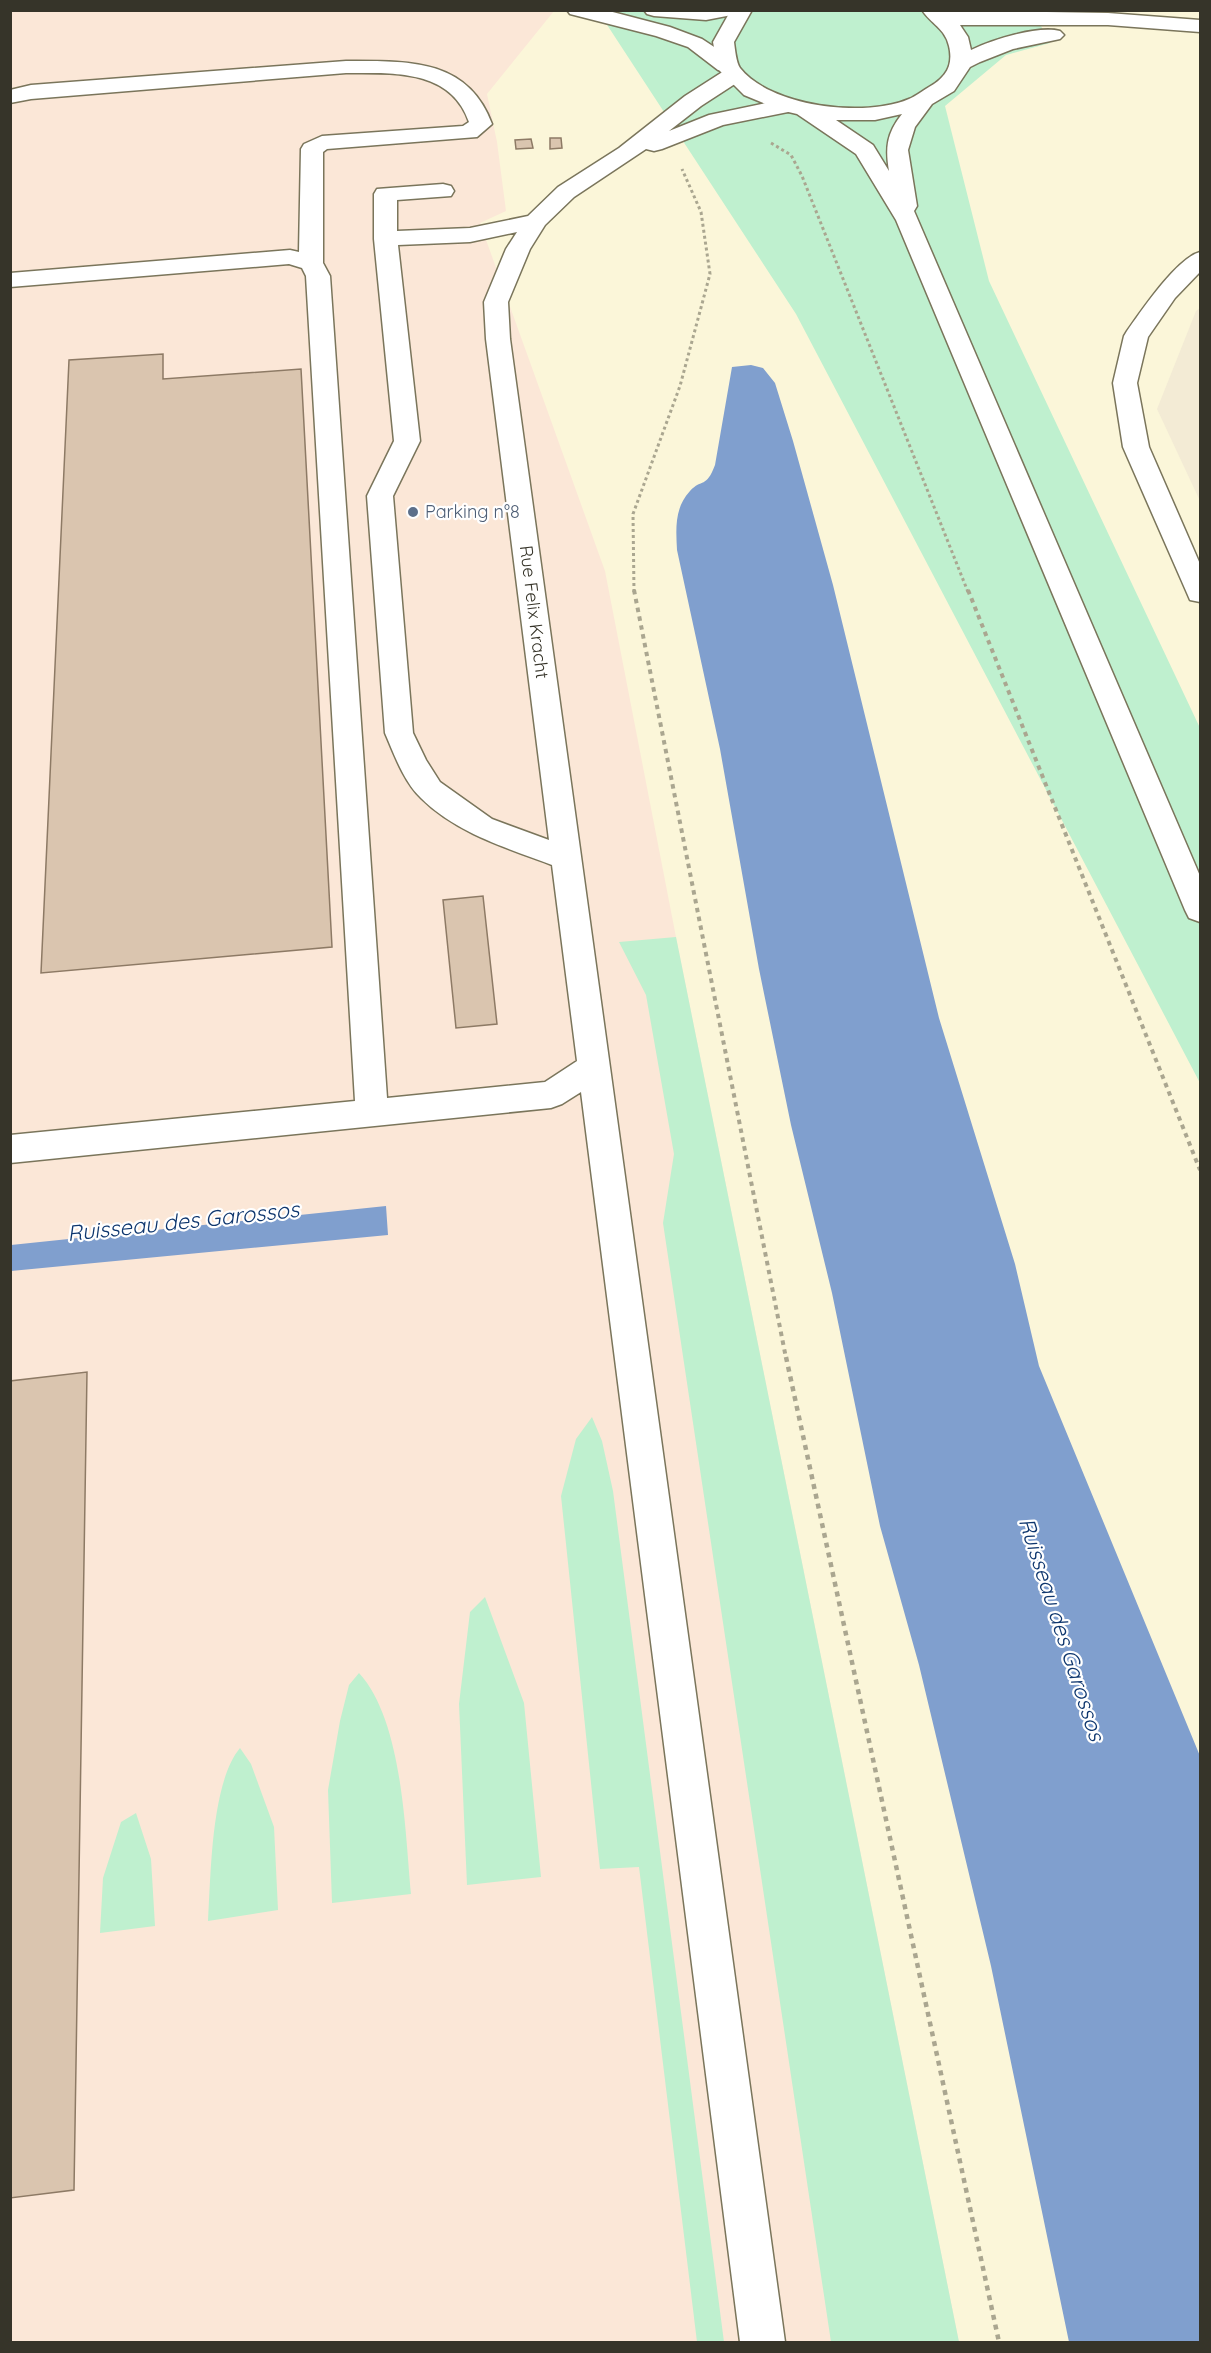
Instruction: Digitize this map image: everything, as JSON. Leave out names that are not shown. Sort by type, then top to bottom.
[{"type":"main road","points":[[576,10],[663,31],[695,43],[730,70],[751,90],[785,106],[837,116],[896,111],[922,102],[941,91],[954,78],[962,63],[983,50],[1014,40],[1065,33],[1102,32],[1200,40]]},
{"type":"main road","points":[[654,10],[673,14],[706,14],[730,10]]},
{"type":"main road","points":[[730,70],[721,45],[727,26],[742,10]]},
{"type":"main road","points":[[936,13],[961,19],[1108,19],[1200,26]]},
{"type":"main road","points":[[936,13],[954,30],[961,46],[962,63]]},
{"type":"main road","points":[[10,97],[31,92],[346,68],[389,67],[420,70],[451,83],[468,96],[478,109],[481,124],[469,132],[322,143],[312,149],[311,263],[318,276],[372,1113]]},
{"type":"main road","name":"Rue Felix Kracht","points":[[730,70],[627,153],[566,192],[536,221],[518,249],[496,302],[496,311],[499,351],[577,947],[763,2343]]},
{"type":"main road","points":[[908,220],[897,150],[904,126],[922,102]]},
{"type":"main road","name":"Rue Felix Kracht","points":[[627,153],[717,120],[785,106]]},
{"type":"main road","points":[[807,112],[838,130],[865,150],[908,220],[1200,910]]},
{"type":"main road","points":[[443,191],[385,194],[386,239],[407,441],[380,496],[399,733],[413,764],[430,790],[482,827],[566,858]]},
{"type":"main road","points":[[386,239],[470,235],[536,221]]},
{"type":"main road","points":[[10,280],[290,257],[311,263]]},
{"type":"main road","points":[[1200,259],[1167,293],[1136,336],[1125,383],[1136,447],[1200,593]]},
{"type":"main road","points":[[10,1149],[551,1095],[594,1067]]},
{"type":"path","points":[[658,143],[677,160],[702,212],[710,274],[680,386],[633,514],[633,585],[776,1313],[999,2343]]},
{"type":"path","points":[[769,143],[791,155],[801,176],[1200,1170]]},
{"type":"shaded area","points":[[11,11],[554,11],[487,94],[497,142],[506,211],[480,223],[605,571],[676,937],[959,2342],[11,2342]]},
{"type":"shaded area","points":[[1200,308],[1200,501],[1157,409],[1196,311]]},
{"type":"green space","points":[[598,11],[1033,11],[1050,43],[1006,55],[945,106],[989,281],[1200,728],[1200,1083],[796,314]]},
{"type":"green space","points":[[676,937],[959,2342],[831,2342],[663,1223],[674,1154],[646,995],[619,942]]},
{"type":"green space","points":[[592,1417],[602,1441],[613,1491],[724,2342],[697,2342],[639,1867],[600,1869],[561,1496],[576,1439]]},
{"type":"green space","points":[[485,1597],[524,1703],[541,1877],[467,1885],[459,1704],[470,1612]]},
{"type":"green space","points":[[359,1673],[374,1694],[385,1719],[393,1748],[404,1809],[411,1894],[332,1903],[328,1790],[349,1685]]},
{"type":"green space","points":[[240,1748],[251,1764],[274,1827],[278,1910],[208,1921],[214,1830],[218,1806],[230,1764]]},
{"type":"green space","points":[[136,1813],[151,1859],[155,1926],[100,1933],[103,1878],[121,1822]]},
{"type":"water","name":"Ruisseau des Garossos","points":[[751,365],[763,368],[775,383],[793,441],[833,585],[939,1018],[1015,1264],[1039,1366],[1200,1756],[1200,2342],[1069,2342],[991,1966],[919,1665],[880,1526],[832,1293],[791,1125],[759,969],[720,749],[677,550],[677,519],[681,505],[694,487],[709,477],[715,465],[732,367]]},
{"type":"water","points":[[386,1206],[388,1235],[11,1271],[11,1245]]},
{"type":"building","points":[[550,138],[561,138],[562,148],[550,149]]},
{"type":"building","points":[[531,139],[533,148],[516,149],[515,140]]},
{"type":"building","points":[[163,354],[163,379],[301,369],[332,947],[41,973],[69,360]]},
{"type":"building","points":[[483,896],[497,1024],[456,1028],[443,900]]},
{"type":"building","points":[[87,1372],[74,2190],[10,2198],[10,1381]]},
{"type":"place","name":"Parking n°8","points":[[413,512]]}]
